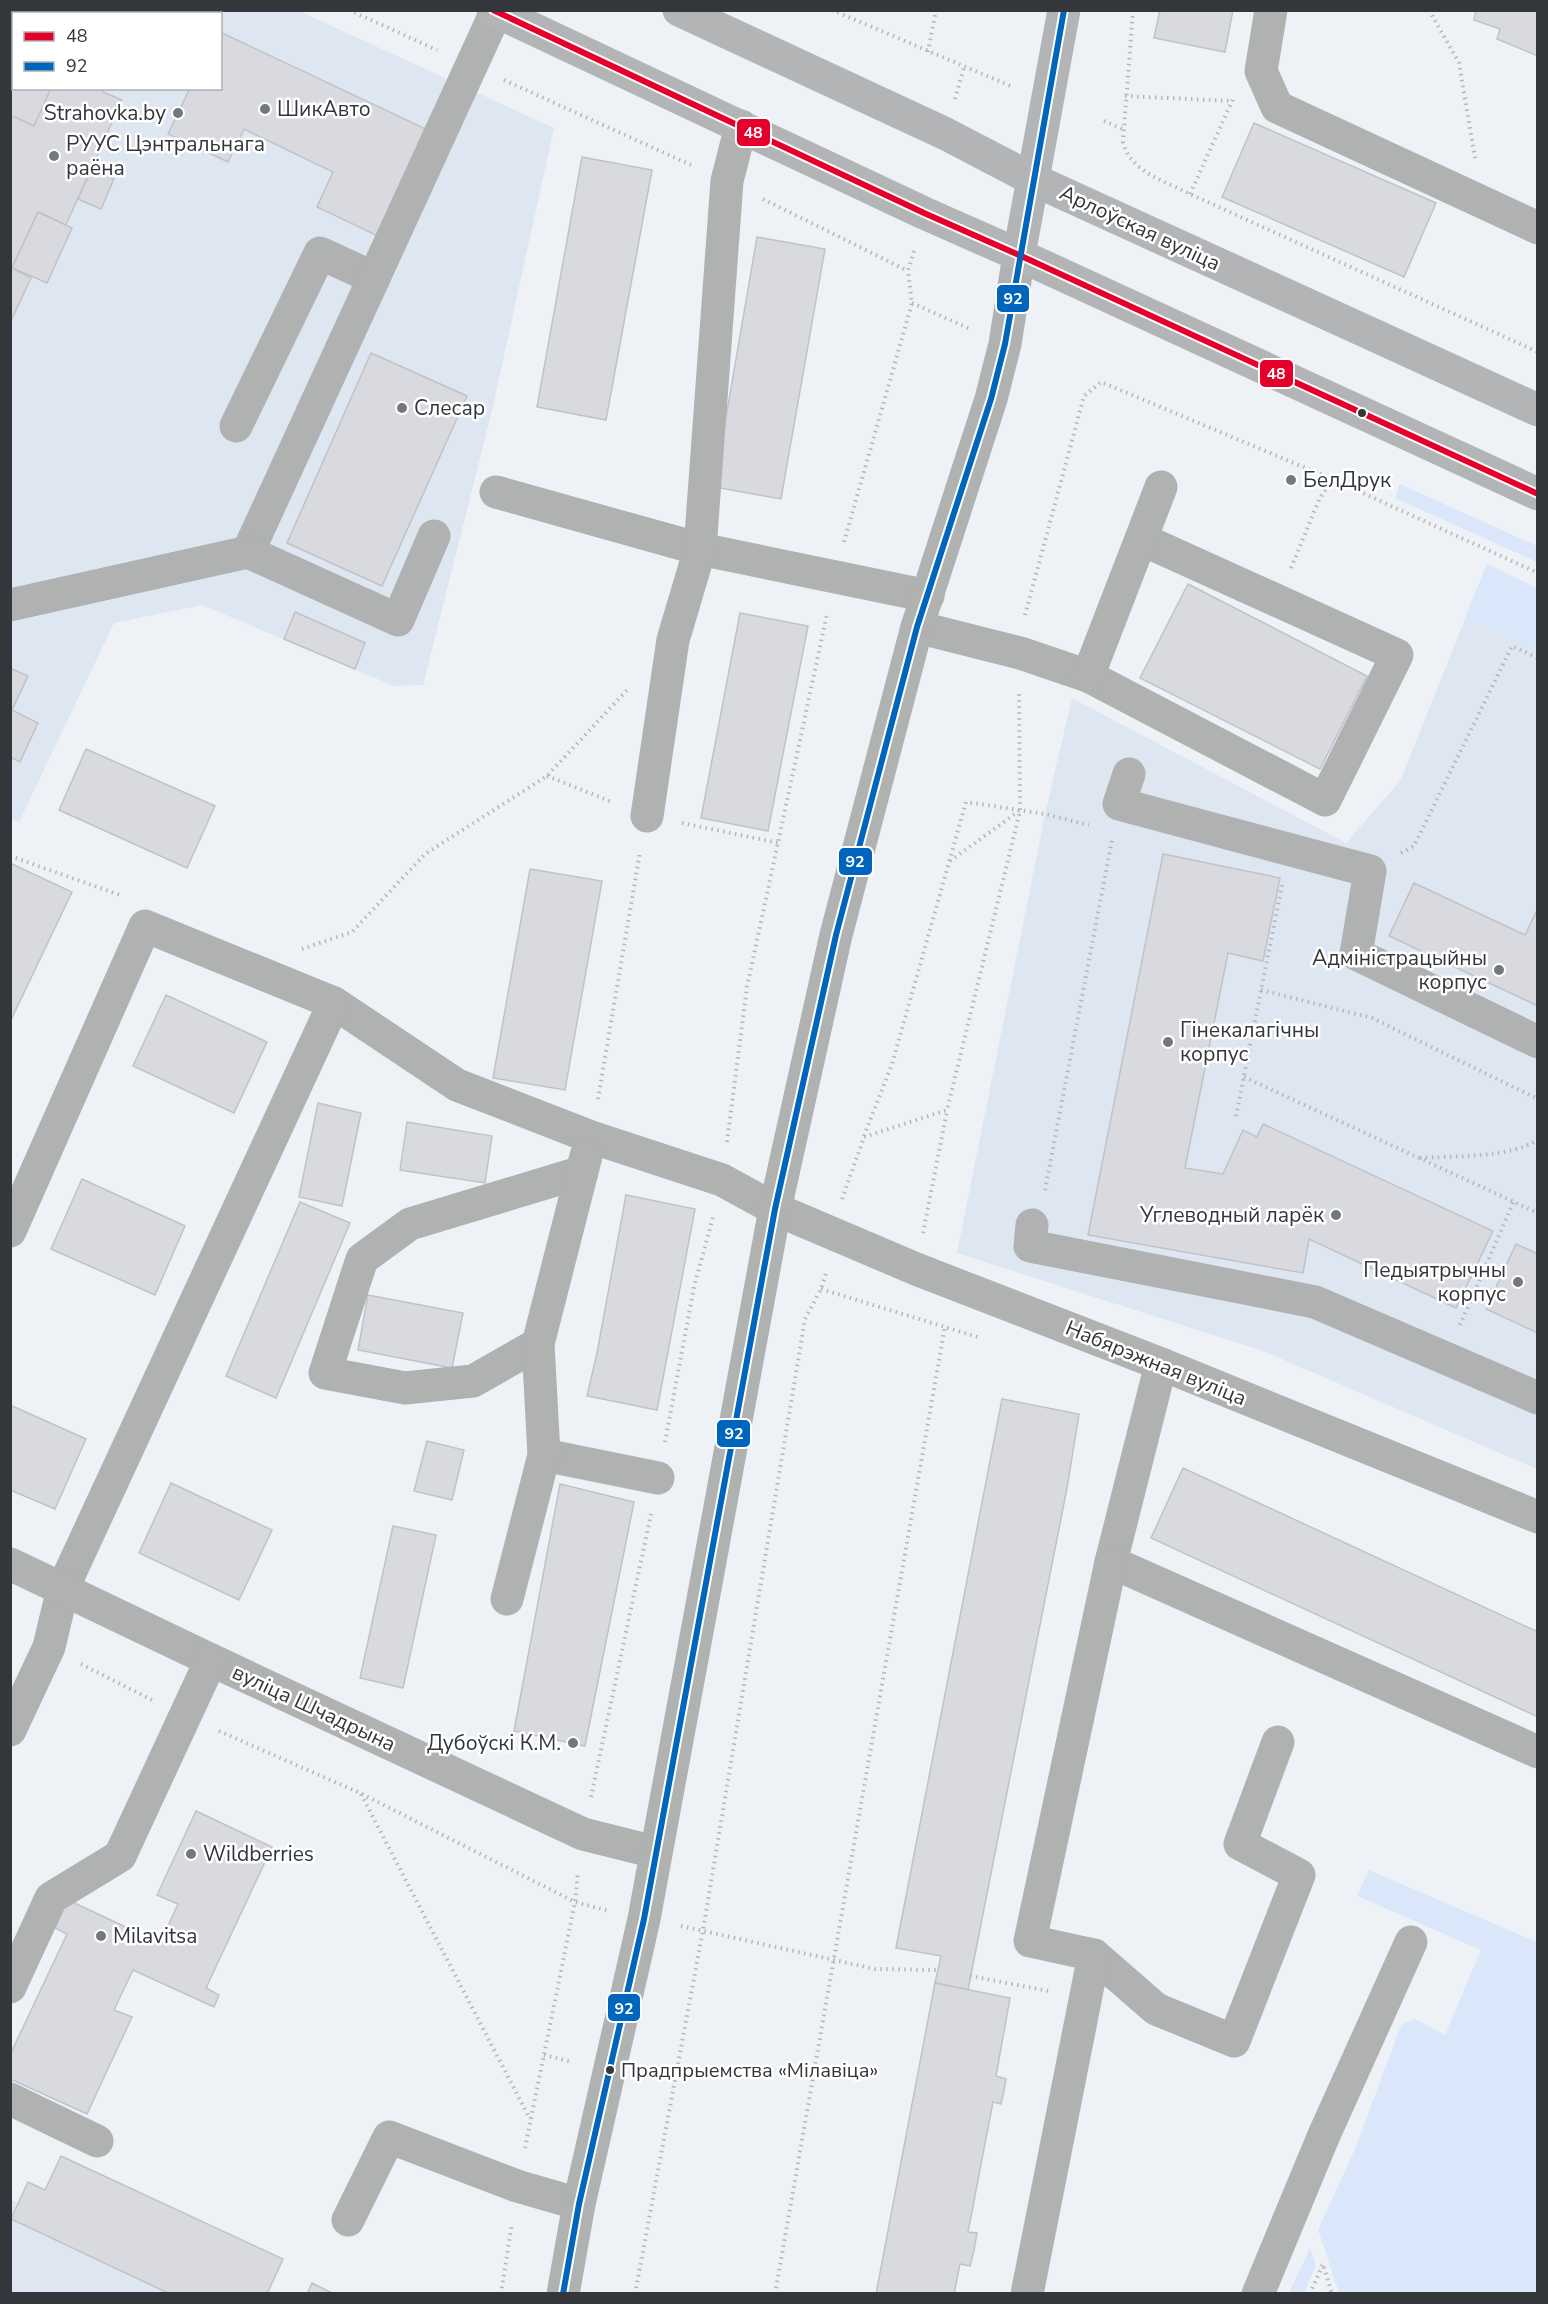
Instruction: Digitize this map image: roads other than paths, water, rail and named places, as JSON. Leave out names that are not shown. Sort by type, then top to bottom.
[{"type":"main road","name":"Арлоўская вуліца","points":[[679,10],[946,134],[1034,180],[1538,410]]},
{"type":"main road","points":[[1019,255],[1064,10]]},
{"type":"main road","points":[[494,11],[924,213],[1538,494]]},
{"type":"street","points":[[1271,10],[1261,70],[1277,107],[1538,228]]},
{"type":"street","points":[[248,552],[472,66],[494,11]]},
{"type":"street","points":[[647,816],[673,640],[700,549],[727,181],[741,126]]},
{"type":"street","points":[[236,426],[320,253],[374,278]]},
{"type":"street","points":[[563,2294],[579,2204],[644,1919],[775,1209],[836,935],[917,627],[991,399],[1005,344],[1019,255]]},
{"type":"street","points":[[1088,676],[1161,486]]},
{"type":"street","points":[[496,492],[700,549],[928,596]]},
{"type":"street","points":[[10,605],[248,552],[398,620],[434,536]]},
{"type":"street","points":[[917,627],[1020,653],[1088,676],[1325,800],[1397,655],[1142,539]]},
{"type":"street","points":[[1129,774],[1119,804],[1370,871],[1356,954],[1538,1042]]},
{"type":"street","name":"Набярэжная вуліца","points":[[10,1231],[145,926],[334,1004],[457,1085],[591,1137],[722,1180],[775,1209],[916,1269],[1161,1364],[1538,1517]]},
{"type":"street","points":[[10,1730],[49,1647],[63,1588],[334,1004]]},
{"type":"street","points":[[507,1599],[544,1455],[538,1344],[591,1137]]},
{"type":"street","points":[[538,1344],[472,1381],[405,1388],[325,1373],[362,1259],[410,1224],[582,1172]]},
{"type":"street","points":[[1032,1226],[1030,1246],[1315,1302],[1538,1398]]},
{"type":"street","points":[[1161,1364],[1111,1562],[1030,1941],[1094,1955],[1156,2009],[1234,2041],[1299,1875],[1240,1844],[1278,1742]]},
{"type":"street","points":[[544,1455],[658,1478]]},
{"type":"street","points":[[1111,1562],[1538,1752]]},
{"type":"street","name":"вуліца Шчадрына","points":[[10,1564],[583,1834],[655,1852]]},
{"type":"street","points":[[10,1987],[51,1898],[120,1856],[211,1660]]},
{"type":"street","points":[[1258,2294],[1324,2135],[1411,1942]]},
{"type":"street","points":[[1027,2294],[1094,1955]]},
{"type":"street","points":[[10,2099],[97,2141]]},
{"type":"street","points":[[348,2220],[389,2137],[517,2186],[579,2204]]},
{"type":"place","name":"ШикАвто","points":[[265,109]]},
{"type":"place","name":"Strahovka.by","points":[[178,113]]},
{"type":"place","name":"РУУС Цэнтральнага раёна","points":[[54,156]]},
{"type":"place","name":"Слесар","points":[[402,408]]},
{"type":"place","name":"БелДрук","points":[[1291,480]]},
{"type":"place","name":"Адміністрацыйны корпус","points":[[1499,970]]},
{"type":"place","name":"Гінекалагічны корпус","points":[[1168,1042]]},
{"type":"place","name":"Углеводный ларёк","points":[[1336,1215]]},
{"type":"place","name":"Педыятрычны корпус","points":[[1518,1282]]},
{"type":"place","name":"Дубоўскі К.М.","points":[[573,1743]]},
{"type":"place","name":"Wildberries","points":[[191,1854]]},
{"type":"place","name":"Milavitsa","points":[[101,1936]]},
{"type":"place","name":"Прадпрыемства «Мілавіца»","points":[[610,2070]]}]
